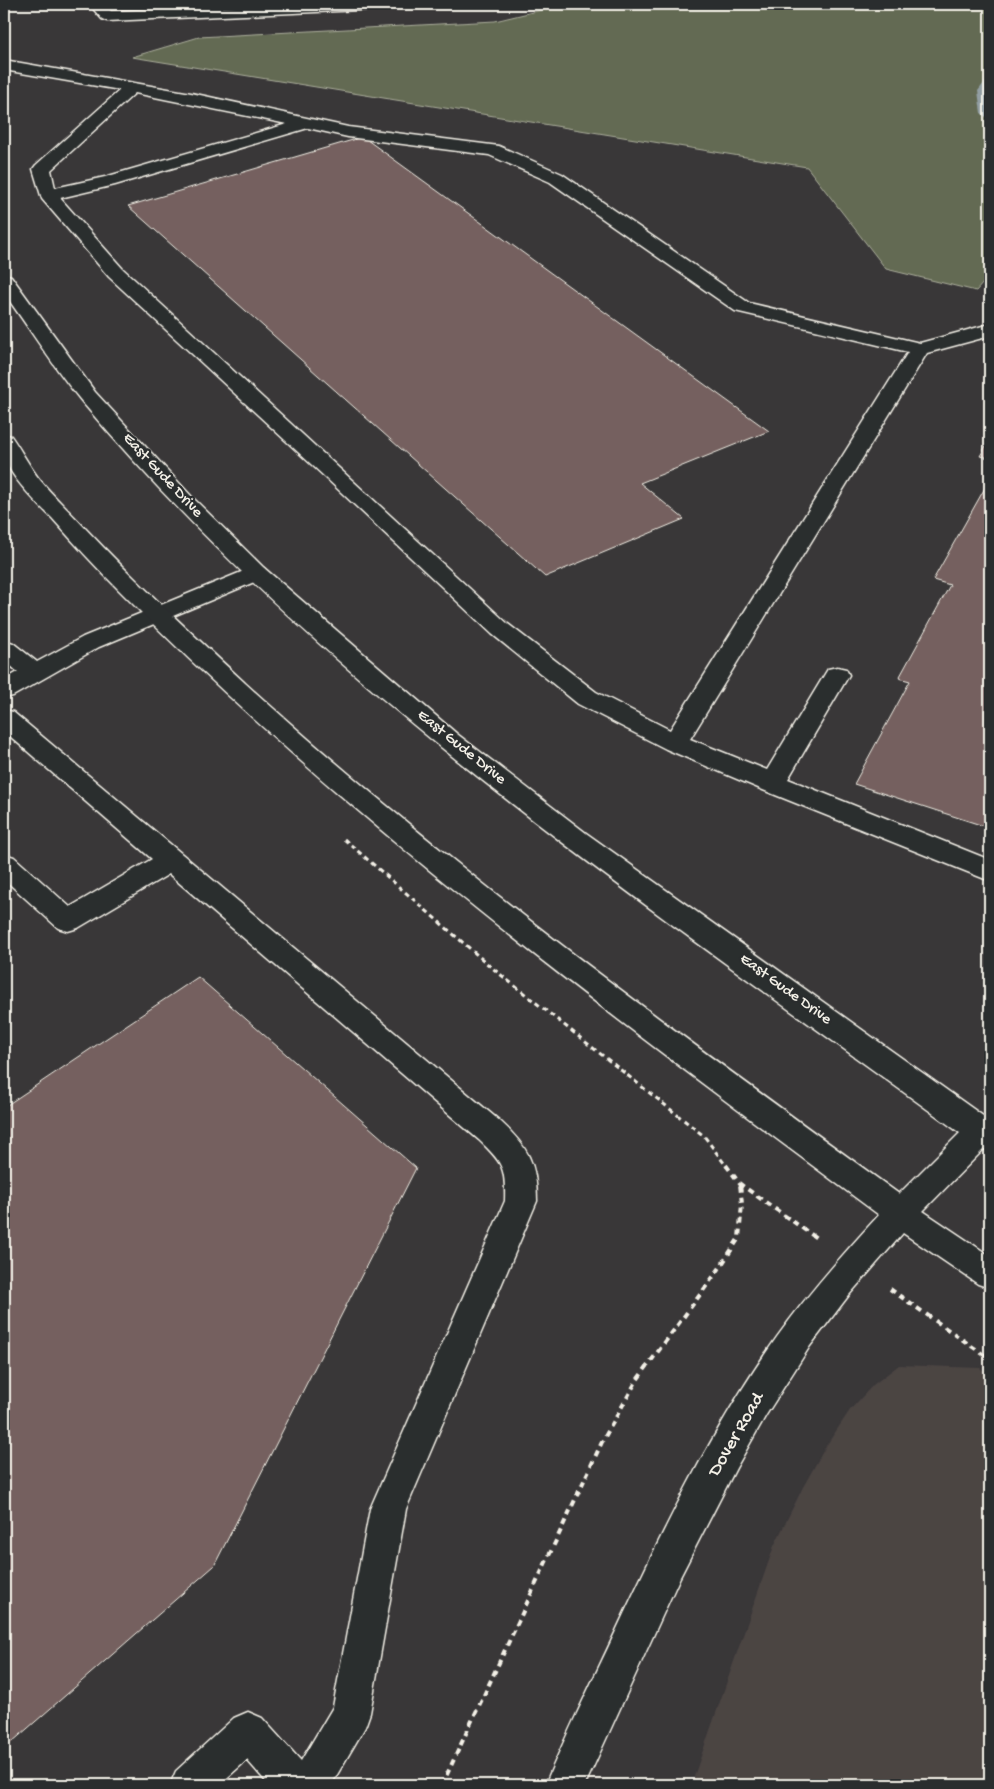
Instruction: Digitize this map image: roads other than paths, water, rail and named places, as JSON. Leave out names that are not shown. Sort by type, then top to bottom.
[{"type":"main road","points":[[96,4],[107,16],[384,4]]},
{"type":"main road","points":[[4,65],[132,87],[348,132],[493,150],[556,178],[742,307],[920,349],[990,330]]},
{"type":"main road","points":[[4,79],[41,72]]},
{"type":"main road","points":[[132,87],[42,169],[48,195],[116,273],[333,472],[500,630],[587,698],[675,743],[990,872]]},
{"type":"main road","points":[[48,195],[109,181],[307,123]]},
{"type":"main road","name":"East Gude Drive","points":[[4,280],[88,396],[186,503],[256,573],[448,740],[577,840],[987,1130]]},
{"type":"main road","points":[[675,743],[920,349]]},
{"type":"main road","points":[[4,440],[31,483],[108,566],[157,615],[300,747],[418,846],[549,951],[900,1213],[990,1274]]},
{"type":"main road","points":[[4,690],[90,642],[256,573]]},
{"type":"main road","points":[[4,648],[35,673]]},
{"type":"main road","points":[[772,784],[837,675]]},
{"type":"main road","points":[[4,718],[490,1131],[510,1150],[522,1174],[521,1201],[388,1509],[351,1713],[309,1785]]},
{"type":"main road","points":[[4,864],[68,921],[171,860]]},
{"type":"main road","name":"Dover Road","points":[[565,1785],[682,1534],[739,1430],[786,1350],[853,1264],[900,1213],[987,1130]]},
{"type":"main road","points":[[190,1785],[248,1732],[296,1785]]},
{"type":"waterway","points":[[990,81],[982,91],[986,113],[990,117]]}]
